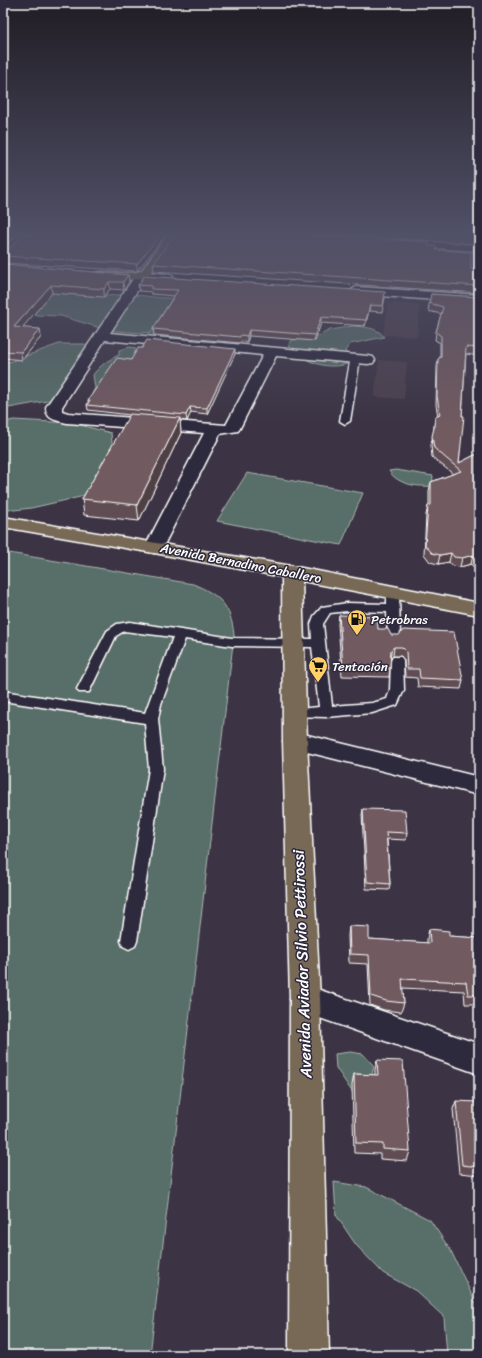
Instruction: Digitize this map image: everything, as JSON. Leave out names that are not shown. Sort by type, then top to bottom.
[{"type":"main road","name":"Avenida Bernadino Caballero","points":[[3,522],[292,572],[393,600],[479,609]]},
{"type":"main road","name":"Avenida Aviador Silvio Pettirossi","points":[[292,572],[294,713],[305,999],[309,1355]]},
{"type":"street","points":[[127,297],[54,407],[54,414],[67,418],[214,430],[232,428],[272,351]]},
{"type":"street","points":[[455,297],[479,299]]},
{"type":"street","points":[[101,336],[368,360]]},
{"type":"street","points":[[154,547],[214,430]]},
{"type":"street","points":[[295,741],[479,786]]},
{"type":"street","points":[[305,999],[479,1059]]},
{"type":"lane","points":[[345,421],[355,365],[354,358]]},
{"type":"lane","points":[[326,712],[318,643],[317,624],[320,616],[326,610],[393,600],[394,639]]},
{"type":"lane","points":[[84,689],[108,640],[116,629],[130,626],[232,642],[318,643]]},
{"type":"lane","points":[[129,942],[156,769],[151,719],[154,704],[180,634]]},
{"type":"lane","points":[[294,713],[372,708],[392,702],[397,690],[397,660]]},
{"type":"lane","points":[[3,696],[151,719]]},
{"type":"shaded area","points":[[388,303],[420,305],[417,337],[383,335]]},
{"type":"shaded area","points":[[379,360],[407,362],[404,399],[374,397]]},
{"type":"green space","points":[[35,297],[186,298],[164,325],[182,340],[147,340],[146,335],[151,332],[142,333],[107,330],[61,316],[37,315],[29,312]]},
{"type":"green space","points":[[353,326],[374,329],[384,337],[350,344],[345,351],[354,360],[352,362],[335,366],[322,365],[309,361],[291,351],[289,343],[296,338],[315,338],[330,330]]},
{"type":"green space","points":[[59,344],[84,344],[98,354],[68,391],[47,401],[3,409],[3,360],[9,362]]},
{"type":"green space","points":[[130,347],[135,348],[135,356],[92,394],[95,388],[93,375],[98,368],[119,355],[119,350]]},
{"type":"green space","points":[[13,420],[72,423],[111,433],[113,452],[93,490],[80,497],[31,508],[14,510],[3,507],[3,423]]},
{"type":"green space","points":[[396,470],[433,476],[432,486],[421,486],[403,482],[393,476],[389,471]]},
{"type":"green space","points":[[247,473],[363,493],[341,545],[217,521]]},
{"type":"green space","points":[[3,552],[193,584],[217,597],[227,609],[234,635],[150,1355],[3,1355]]},
{"type":"green space","points":[[350,1052],[363,1054],[374,1066],[367,1095],[353,1093],[336,1068],[335,1054]]},
{"type":"green space","points":[[334,1182],[366,1187],[430,1220],[451,1251],[479,1310],[479,1355],[447,1355],[444,1317],[416,1291],[383,1273],[356,1245],[336,1215]]},
{"type":"building","points":[[3,297],[40,297],[14,327],[40,329],[21,352],[3,351]]},
{"type":"building","points":[[173,297],[384,297],[383,306],[370,305],[366,320],[321,317],[315,335],[249,330],[247,336],[241,335],[240,337],[153,329]]},
{"type":"building","points":[[430,297],[479,297],[479,348],[466,347],[462,416],[464,416],[459,463],[479,453],[479,560],[477,560],[473,555],[462,558],[454,557],[451,553],[440,555],[432,553],[425,545],[428,506],[431,505],[431,482],[461,471],[434,448],[432,436],[435,417],[440,415],[437,396],[438,359],[441,357],[441,336],[436,332],[443,307],[429,303]]},
{"type":"building","points":[[147,340],[235,349],[207,408],[190,407],[186,415],[87,405],[90,400],[88,400],[117,358],[131,360],[138,348],[142,348]]},
{"type":"building","points":[[130,414],[180,418],[137,505],[82,499]]},
{"type":"building","points":[[339,615],[377,616],[378,629],[388,629],[391,635],[399,635],[403,630],[454,632],[463,680],[420,678],[419,669],[407,669],[406,651],[402,647],[394,647],[391,650],[390,668],[343,667]]},
{"type":"building","points":[[363,809],[405,810],[407,833],[386,832],[390,884],[367,882]]},
{"type":"building","points":[[349,926],[369,927],[369,939],[430,943],[429,929],[449,931],[449,936],[479,938],[479,995],[468,995],[466,982],[402,979],[404,1003],[386,1001],[371,996],[369,955],[350,954]]},
{"type":"building","points":[[377,1060],[403,1061],[410,1151],[383,1149],[383,1144],[356,1143],[354,1074],[378,1075]]},
{"type":"building","points":[[456,1101],[477,1102],[479,1115],[479,1167],[462,1165]]},
{"type":"place","name":"Petrobras","points":[[357,636]]},
{"type":"place","name":"Tentación","points":[[318,683]]}]
